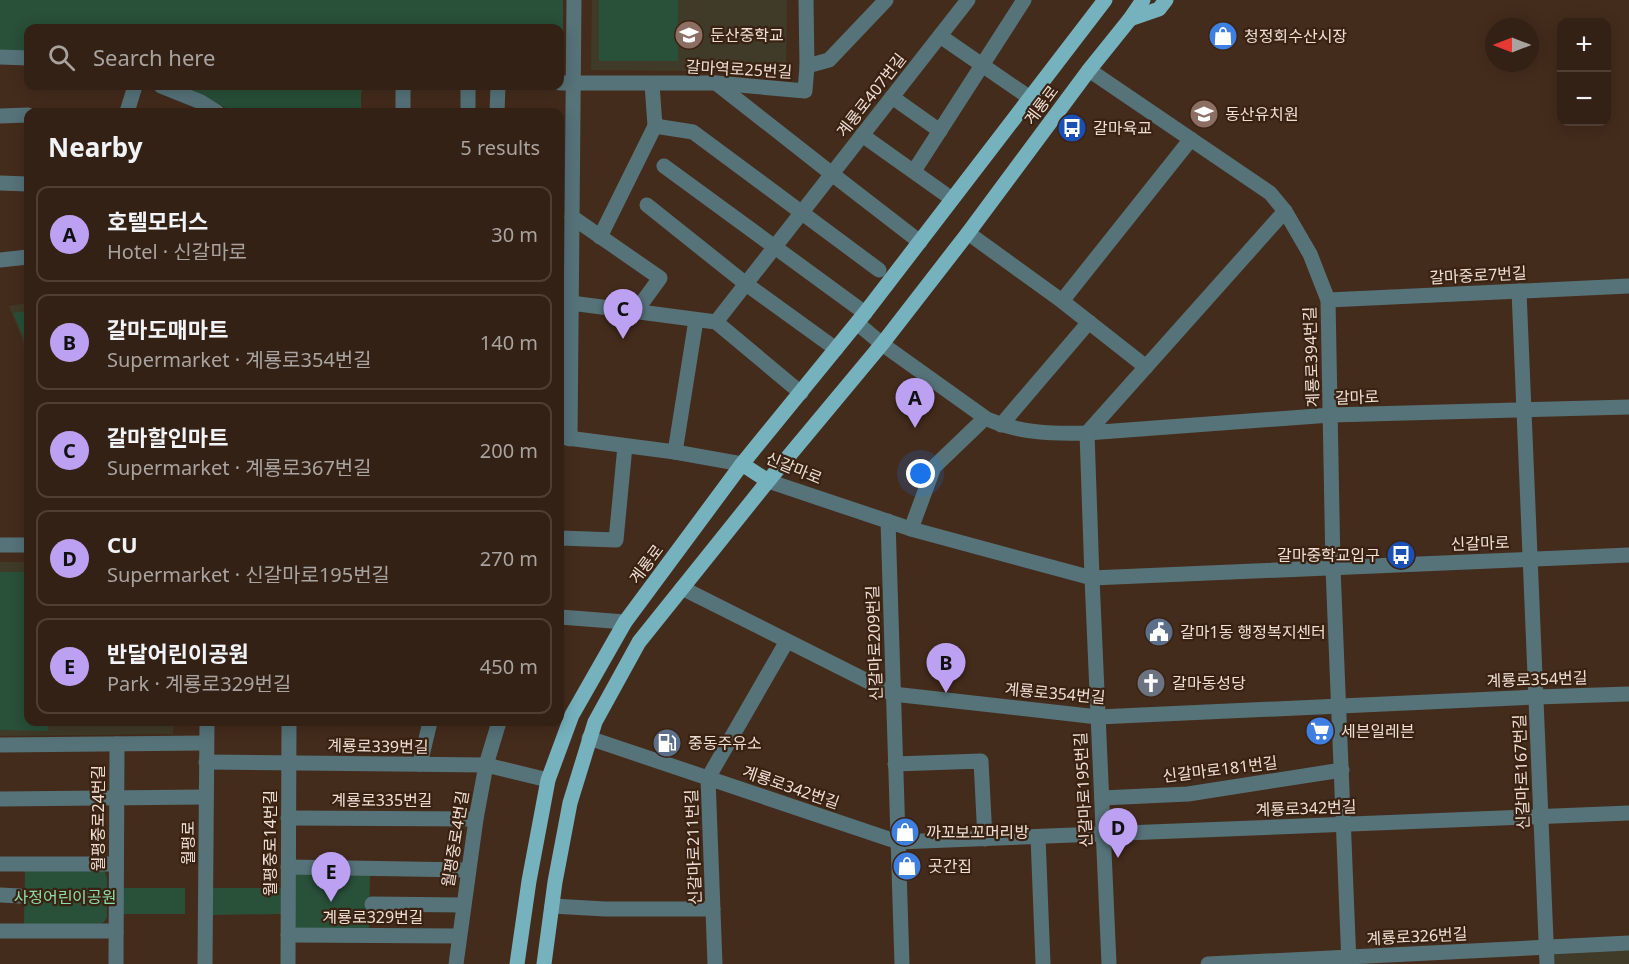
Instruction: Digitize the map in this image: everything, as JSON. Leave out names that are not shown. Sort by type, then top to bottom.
[{"type":"main road","name":"계룡로","points":[[517,964],[529,881],[548,780],[572,715],[625,622],[742,464],[836,350],[1105,0]]},
{"type":"main road","name":"계룡로","points":[[544,964],[555,882],[570,803],[595,722],[639,642],[882,344],[1143,0]]},
{"type":"main road","points":[[1130,19],[1159,9],[1166,0]]},
{"type":"main road","name":"신갈마로","points":[[742,464],[768,481]]},
{"type":"street","points":[[565,438],[565,303],[572,217],[566,188],[566,83],[574,0]]},
{"type":"street","name":"갈마역로25번길","points":[[566,83],[716,83],[805,91],[806,0]]},
{"type":"street","points":[[807,66],[829,60],[886,0]]},
{"type":"street","name":"계룡로407번길","points":[[716,322],[968,0]]},
{"type":"street","points":[[914,171],[1024,0]]},
{"type":"street","points":[[940,36],[1030,98]]},
{"type":"street","points":[[0,57],[24,58]]},
{"type":"street","name":"계룡로394번길","points":[[1089,70],[1270,193],[1285,211],[1310,254],[1328,300],[1331,415]]},
{"type":"street","points":[[716,83],[920,242]]},
{"type":"street","points":[[600,237],[655,126],[652,84]]},
{"type":"street","points":[[128,108],[134,90]]},
{"type":"street","points":[[172,90],[211,108]]},
{"type":"street","points":[[403,90],[403,108]]},
{"type":"street","points":[[468,90],[468,108]]},
{"type":"street","points":[[497,108],[498,90]]},
{"type":"street","points":[[892,97],[940,131]]},
{"type":"street","points":[[0,116],[24,116]]},
{"type":"street","points":[[655,126],[693,132],[879,270]]},
{"type":"street","points":[[862,135],[952,200]]},
{"type":"street","points":[[1062,301],[1191,139]]},
{"type":"street","points":[[664,166],[775,247]]},
{"type":"street","points":[[0,183],[24,184]]},
{"type":"street","points":[[647,205],[746,284],[836,350]]},
{"type":"street","points":[[1092,578],[1087,433],[1285,211]]},
{"type":"street","points":[[572,217],[660,278],[636,311]]},
{"type":"street","points":[[968,233],[1062,301],[1146,367]]},
{"type":"street","name":"갈마로","points":[[775,247],[861,318],[882,344],[985,418],[1001,425],[1023,430],[1058,434],[1087,433],[1331,415],[1629,408]]},
{"type":"street","points":[[0,260],[24,257]]},
{"type":"street","name":"갈마중로7번길","points":[[1328,300],[1629,286]]},
{"type":"street","name":"신갈마로167번길","points":[[1519,291],[1547,964]]},
{"type":"street","points":[[565,303],[716,322],[801,393]]},
{"type":"street","points":[[675,453],[696,320]]},
{"type":"street","points":[[1001,425],[1089,322]]},
{"type":"street","points":[[1331,415],[1333,567],[1349,961]]},
{"type":"street","points":[[911,529],[934,467],[985,418]]},
{"type":"street","name":"신갈마로","points":[[565,438],[742,464]]},
{"type":"street","points":[[564,538],[616,540],[625,446]]},
{"type":"street","name":"신갈마로","points":[[768,481],[911,529],[1092,578],[1629,555]]},
{"type":"street","name":"신갈마로209번길","points":[[888,521],[902,964]]},
{"type":"street","points":[[0,545],[24,545]]},
{"type":"street","name":"신갈마로195번길","points":[[1092,578],[1109,964]]},
{"type":"street","name":"계룡로354번길","points":[[682,588],[893,694],[1098,717],[1629,694]]},
{"type":"street","points":[[564,617],[625,622]]},
{"type":"street","name":"신갈마로211번길","points":[[715,964],[708,778],[787,641]]},
{"type":"street","name":"월평로","points":[[205,964],[207,726]]},
{"type":"street","name":"월평중로14번길","points":[[288,964],[289,726]]},
{"type":"street","points":[[420,764],[429,726]]},
{"type":"street","name":"월평중로4번길","points":[[456,964],[476,819],[486,765],[498,726]]},
{"type":"street","name":"계룡로342번길","points":[[590,738],[898,842],[1629,813]]},
{"type":"street","points":[[0,745],[207,743]]},
{"type":"street","name":"월평중로24번길","points":[[116,964],[117,744]]},
{"type":"street","points":[[896,764],[981,761],[985,839]]},
{"type":"street","name":"계룡로339번길","points":[[206,762],[486,765],[548,780]]},
{"type":"street","name":"신갈마로181번길","points":[[1102,798],[1188,794],[1342,770]]},
{"type":"street","points":[[0,799],[206,797]]},
{"type":"street","name":"계룡로335번길","points":[[288,818],[476,819]]},
{"type":"street","points":[[1038,837],[1043,964]]},
{"type":"street","points":[[0,864],[116,864]]},
{"type":"street","points":[[288,867],[468,870]]},
{"type":"street","points":[[0,896],[20,896]]},
{"type":"street","points":[[372,904],[463,905]]},
{"type":"street","points":[[552,906],[605,909],[713,909]]},
{"type":"street","points":[[0,931],[116,931]]},
{"type":"street","name":"계룡로329번길","points":[[288,935],[459,936]]},
{"type":"street","name":"계룡로326번길","points":[[1208,964],[1349,961],[1629,943]]},
{"type":"shaded area","name":"둔산중학교","points":[[592,0],[787,0],[786,72],[591,70]]},
{"type":"shaded area","points":[[24,304],[24,347],[23,341],[9,306]]},
{"type":"shaded area","points":[[0,562],[24,562],[24,726],[174,726],[173,734],[0,736]]},
{"type":"shaded area","points":[[1629,948],[1629,964],[1552,964],[1551,951]]},
{"type":"green space","points":[[0,0],[563,0],[563,24],[24,24],[24,52],[0,51]]},
{"type":"green space","points":[[599,0],[678,0],[678,61],[599,61]]},
{"type":"green space","points":[[187,90],[363,90],[361,108],[226,108]]},
{"type":"green space","points":[[24,312],[24,339],[13,313]]},
{"type":"green space","points":[[0,572],[24,572],[24,726],[48,726],[48,731],[0,730]]},
{"type":"green space","name":"사정어린이공원","points":[[25,869],[99,869],[105,872],[107,917],[104,922],[99,925],[24,925]]},
{"type":"green space","points":[[292,870],[370,872],[369,933],[292,932]]},
{"type":"green space","points":[[120,888],[185,888],[185,914],[120,914]]},
{"type":"green space","points":[[213,888],[281,888],[281,914],[213,915]]},
{"type":"place","name":"둔산중학교","points":[[689,35]]},
{"type":"place","name":"청정회수산시장","points":[[1223,36]]},
{"type":"place","name":"동산유치원","points":[[1204,114]]},
{"type":"place","name":"갈마육교","points":[[1072,128]]},
{"type":"place","name":"갈마할인마트","points":[[623,339]]},
{"type":"place","name":"호텔모터스","points":[[915,428]]},
{"type":"place","name":"갈마중학교입구","points":[[1401,555]]},
{"type":"place","name":"갈마1동 행정복지센터","points":[[1159,632]]},
{"type":"place","name":"갈마동성당","points":[[1151,683]]},
{"type":"place","name":"갈마도매마트","points":[[946,693]]},
{"type":"place","name":"세븐일레븐","points":[[1320,731]]},
{"type":"place","name":"중동주유소","points":[[667,743]]},
{"type":"place","name":"까꼬보꼬머리방","points":[[905,832]]},
{"type":"place","name":"CU","points":[[1118,858]]},
{"type":"place","name":"곳간집","points":[[907,866]]},
{"type":"place","name":"반달어린이공원","points":[[331,902]]}]
